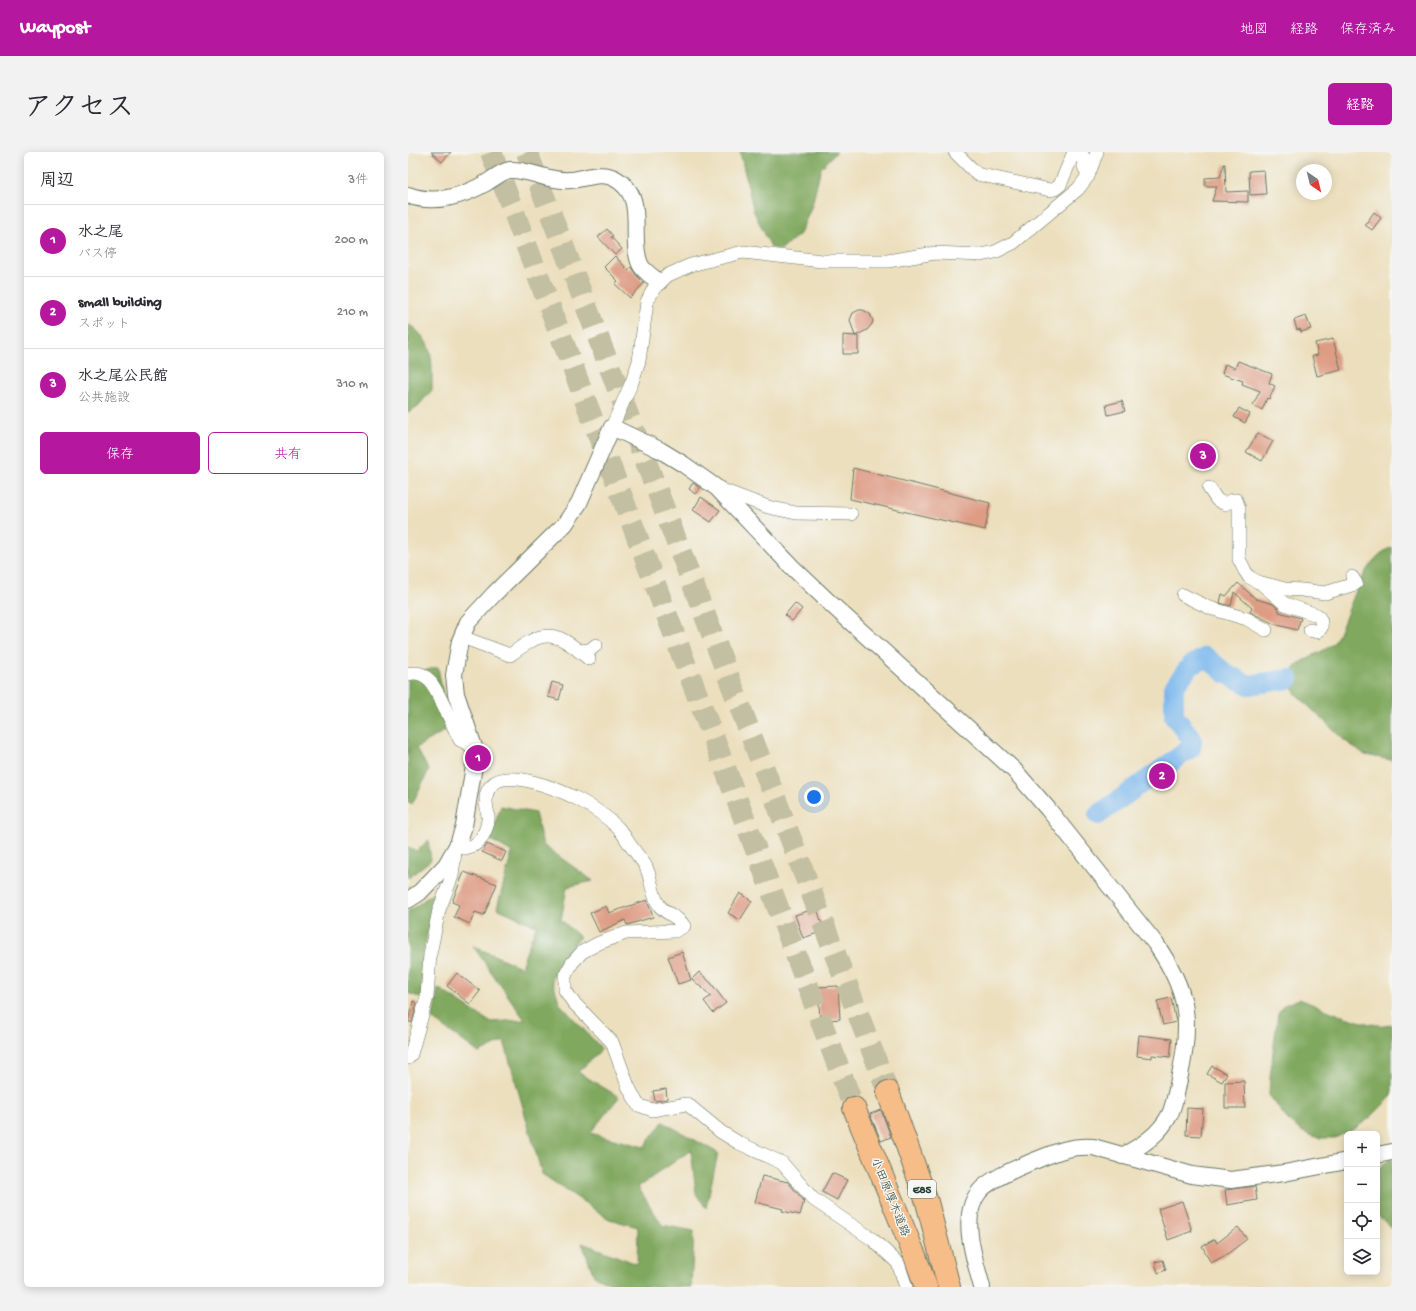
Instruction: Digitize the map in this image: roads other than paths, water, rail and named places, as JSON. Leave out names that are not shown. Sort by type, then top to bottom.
[{"type":"highway","name":"E85","points":[[888,1092],[927,1202],[949,1287]]},
{"type":"highway","name":"小田原厚木道路","points":[[854,1108],[915,1256],[926,1287]]},
{"type":"street","points":[[955,152],[977,174],[1050,190],[1055,189],[1060,185],[1074,152]]},
{"type":"street","points":[[1082,152],[1088,176]]},
{"type":"street","points":[[408,1058],[411,1054],[427,997],[430,954],[439,910],[452,876],[457,847],[464,826],[475,760],[474,747],[456,694],[454,675],[462,638],[468,622],[494,594],[565,524],[579,503],[636,372],[642,348],[647,302],[654,288],[659,282],[683,268],[743,252],[822,261],[888,261],[936,253],[988,254],[1001,250],[1013,243],[1070,197],[1083,184],[1088,176],[1096,152]]},
{"type":"street","points":[[408,195],[418,199],[438,200],[474,189],[509,170],[561,180],[570,180],[604,174],[614,178],[624,185],[630,192],[635,203],[636,241],[639,263],[659,282]]},
{"type":"street","points":[[612,427],[660,450],[717,488],[792,567],[1014,770],[1048,809],[1167,960],[1176,978],[1186,1014],[1187,1035],[1185,1054],[1170,1114],[1160,1129],[1147,1142],[1122,1156]]},
{"type":"street","points":[[717,488],[768,507],[796,513],[851,514]]},
{"type":"street","points":[[1209,488],[1217,500],[1225,504],[1232,500],[1236,500],[1239,508],[1239,559],[1249,577],[1258,582],[1285,604],[1317,615],[1320,618],[1322,628],[1317,632],[1310,630]]},
{"type":"street","points":[[1258,582],[1284,589],[1325,593],[1355,584],[1356,583],[1352,577]]},
{"type":"street","points":[[1183,594],[1210,608],[1246,613],[1266,630]]},
{"type":"street","points":[[462,638],[510,655],[532,640],[551,635],[567,641],[589,659]]},
{"type":"street","points":[[579,651],[590,650],[596,645]]},
{"type":"street","points":[[408,674],[414,672],[425,676],[434,686],[460,740],[474,747]]},
{"type":"street","points":[[457,847],[465,848],[476,844],[482,836],[488,823],[486,807],[487,792],[492,784],[500,780],[513,779],[531,782],[564,792],[599,813],[618,828],[646,868],[652,889],[659,905],[670,915],[680,920],[684,926],[675,931],[626,933],[599,943],[582,952],[572,963],[565,976],[565,990],[573,1002],[612,1042],[628,1086],[638,1105],[652,1110],[687,1104],[721,1132],[739,1143],[782,1163],[813,1199],[872,1239],[898,1263],[906,1287]]},
{"type":"street","points":[[408,900],[419,893],[446,865],[457,847]]},
{"type":"street","points":[[982,1287],[969,1233],[969,1222],[975,1198],[983,1187],[1010,1171],[1060,1150],[1077,1146],[1093,1147],[1192,1175],[1231,1180],[1284,1173],[1344,1162]]},
{"type":"street","points":[[1380,1154],[1392,1152]]},
{"type":"waterway","points":[[1098,815],[1191,748],[1192,739],[1174,716],[1174,687],[1190,666],[1206,657],[1225,673],[1249,685],[1289,679]]},
{"type":"tunnel","points":[[491,152],[854,1108]]},
{"type":"tunnel","points":[[527,152],[888,1092]]},
{"type":"place","name":"水之尾公民館","points":[[1203,456]]},
{"type":"place","name":"水之尾","points":[[478,758]]},
{"type":"place","name":"small building","points":[[1162,776]]}]
